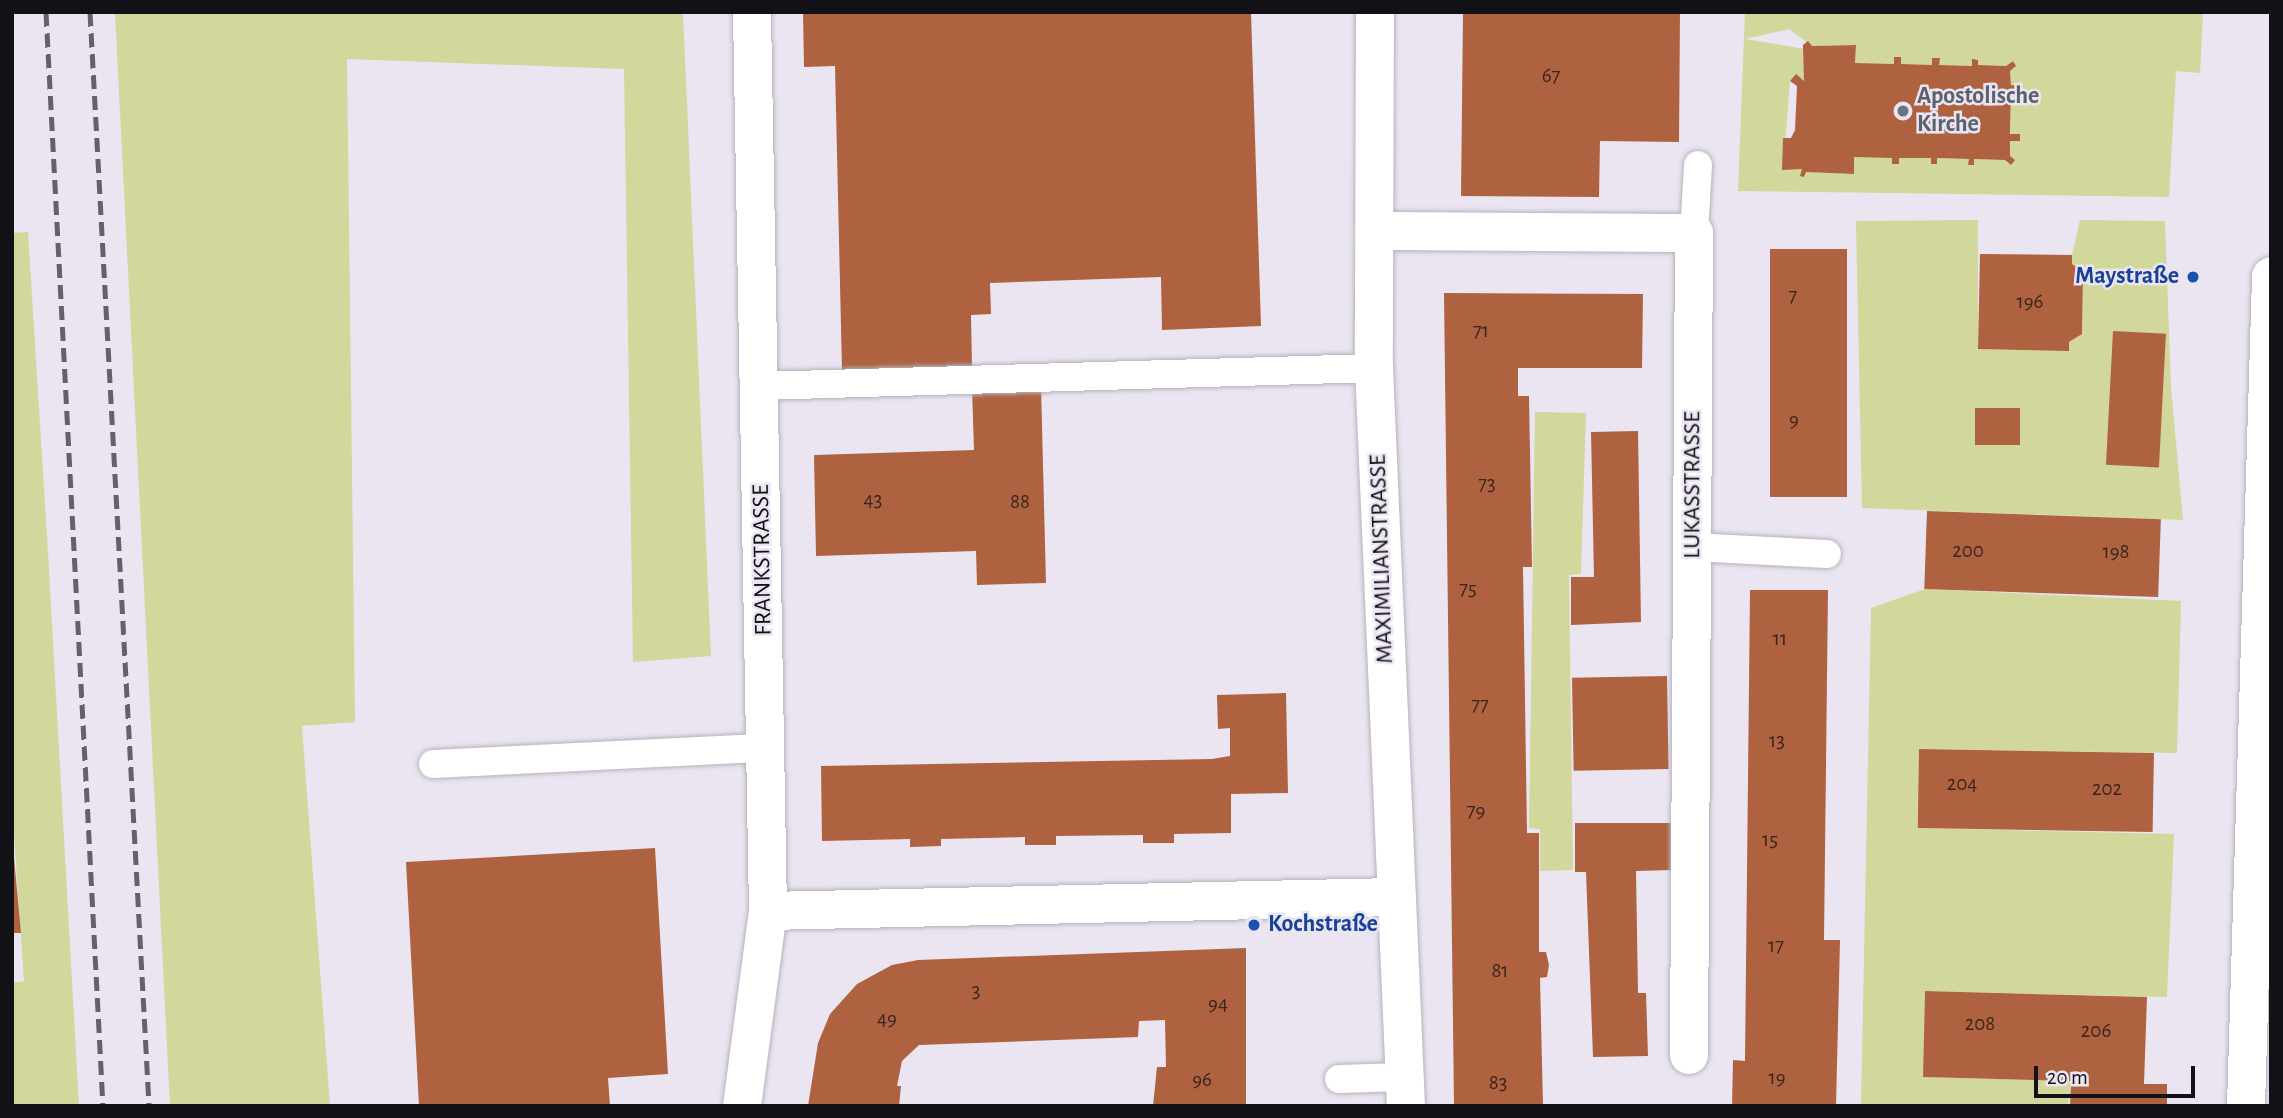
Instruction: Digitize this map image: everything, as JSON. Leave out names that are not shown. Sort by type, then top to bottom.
[{"type":"street","name":"FRANKSTRASSE","points":[[742,1106],[768,911],[752,12]]},
{"type":"street","name":"MAXIMILIANSTRASSE","points":[[1375,12],[1374,368],[1404,1091]]},
{"type":"street","points":[[1375,232],[1694,233]]},
{"type":"street","name":"LUKASSTRASSE","points":[[1689,1055],[1694,233]]},
{"type":"street","points":[[2246,1106],[2267,499],[2271,276]]},
{"type":"street","points":[[768,911],[1396,897]]},
{"type":"lane","points":[[1694,233],[1698,165]]},
{"type":"lane","points":[[760,386],[1374,368]]},
{"type":"lane","points":[[1693,547],[1827,554]]},
{"type":"lane","points":[[433,764],[766,748]]},
{"type":"lane","points":[[1339,1079],[1404,1091]]},
{"type":"green space","points":[[115,12],[683,12],[711,656],[633,662],[624,69],[347,59],[355,722],[302,726],[330,1106],[170,1106]]},
{"type":"green space","points":[[1745,12],[2203,12],[2200,73],[2176,71],[2169,197],[1738,191]],"holes":[[[1789,29],[1812,46],[1856,45],[1855,63],[1932,65],[1933,58],[1939,58],[1939,65],[1972,66],[1972,60],[1978,65],[2006,66],[2012,61],[2016,66],[2010,71],[2011,85],[2019,86],[2019,91],[2011,90],[2010,156],[2005,160],[1974,159],[1974,165],[1969,165],[1969,159],[1937,158],[1937,164],[1931,164],[1931,158],[1854,157],[1854,174],[1806,172],[1804,177],[1802,169],[1783,169],[1790,81],[1796,75],[1804,81],[1805,49],[1745,39]]]},
{"type":"green space","points":[[1978,220],[1978,349],[2069,351],[2069,342],[2082,334],[2083,271],[2072,264],[2080,220],[2165,221],[2171,387],[2183,520],[1862,508],[1856,221]]},
{"type":"green space","points":[[28,232],[79,1106],[12,1106],[12,983],[24,981],[12,806],[12,233]]},
{"type":"green space","points":[[1535,412],[1586,413],[1581,574],[1569,575],[1573,870],[1540,871],[1540,829],[1529,828]]},
{"type":"green space","points":[[1925,589],[2181,601],[2177,753],[1919,749],[1917,828],[2174,834],[2167,997],[1925,991],[1923,1077],[2071,1081],[2068,1106],[1861,1106],[1871,608]]},
{"type":"building","points":[[803,12],[1251,12],[1261,326],[1162,330],[1161,277],[990,283],[991,314],[971,315],[972,368],[842,371],[835,66],[804,67]]},
{"type":"building","points":[[1463,12],[1680,12],[1679,142],[1600,141],[1599,197],[1461,196]]},
{"type":"building","name":"Apostolische Kirche","points":[[1808,41],[1812,46],[1856,45],[1855,63],[1894,64],[1894,57],[1901,57],[1901,64],[1932,65],[1932,58],[1940,58],[1939,65],[1972,66],[1972,59],[1978,60],[1978,65],[2006,66],[2013,61],[2016,66],[2010,71],[2011,85],[2019,86],[2019,91],[2011,90],[2010,134],[2020,134],[2020,141],[2010,141],[2010,156],[2015,160],[2011,165],[2005,160],[1974,159],[1974,165],[1968,165],[1969,159],[1937,158],[1937,164],[1931,164],[1931,158],[1899,158],[1899,164],[1892,164],[1892,158],[1854,157],[1854,174],[1806,172],[1804,177],[1800,176],[1802,169],[1782,170],[1783,138],[1791,138],[1795,130],[1797,86],[1790,81],[1796,74],[1804,81],[1803,45]]},
{"type":"building","points":[[1770,249],[1847,249],[1847,497],[1770,497]]},
{"type":"building","points":[[1980,254],[2072,255],[2072,264],[2083,271],[2082,334],[2069,342],[2069,351],[1978,349]]},
{"type":"building","points":[[1444,293],[1643,294],[1642,368],[1518,368],[1518,396],[1529,396],[1532,567],[1523,567],[1527,833],[1539,833],[1539,952],[1546,952],[1549,965],[1547,977],[1540,978],[1543,1106],[1454,1106]]},
{"type":"building","points":[[2113,331],[2166,334],[2159,468],[2106,465]]},
{"type":"building","points":[[1041,386],[1046,583],[977,585],[976,551],[816,556],[814,455],[974,450],[972,388]]},
{"type":"building","points":[[1975,408],[2020,408],[2020,445],[1975,445]]},
{"type":"building","points":[[1638,431],[1641,622],[1571,625],[1571,577],[1594,577],[1591,432]]},
{"type":"building","points":[[1927,511],[2161,519],[2158,597],[1924,589]]},
{"type":"building","points":[[1750,590],[1828,590],[1824,940],[1840,940],[1836,1106],[1732,1106],[1733,1060],[1745,1061]]},
{"type":"building","points":[[1667,676],[1669,769],[1574,771],[1572,678]]},
{"type":"building","points":[[1286,693],[1288,793],[1231,794],[1231,833],[1174,834],[1174,843],[1143,843],[1143,835],[1056,836],[1056,845],[1025,845],[1025,837],[941,839],[941,846],[910,847],[910,839],[822,841],[821,766],[1212,759],[1230,756],[1230,728],[1218,729],[1217,695]]},
{"type":"building","points":[[1919,749],[2154,753],[2153,832],[1918,828]]},
{"type":"building","points":[[1575,823],[1671,823],[1672,870],[1636,871],[1638,993],[1646,993],[1648,1056],[1593,1057],[1586,872],[1575,872]]},
{"type":"building","points":[[12,836],[21,933],[12,933]]},
{"type":"building","points":[[655,848],[668,1074],[608,1078],[610,1106],[419,1106],[406,862]]},
{"type":"building","points":[[1246,948],[1246,1106],[1153,1106],[1157,1067],[1166,1067],[1165,1020],[1139,1021],[1138,1037],[919,1045],[902,1061],[897,1086],[901,1086],[899,1106],[808,1106],[818,1043],[830,1014],[857,984],[892,965],[918,960]]},
{"type":"building","points":[[1925,991],[2147,997],[2144,1084],[2167,1084],[2167,1106],[2070,1106],[2071,1081],[1923,1077]]},
{"type":"railway","points":[[46,12],[103,1106]]},
{"type":"railway","points":[[90,12],[149,1106]]},
{"type":"place","name":"Apostolische Kirche","points":[[1903,111]]},
{"type":"place","name":"Maystraße","points":[[2193,277]]},
{"type":"place","name":"Kochstraße","points":[[1254,925]]}]
